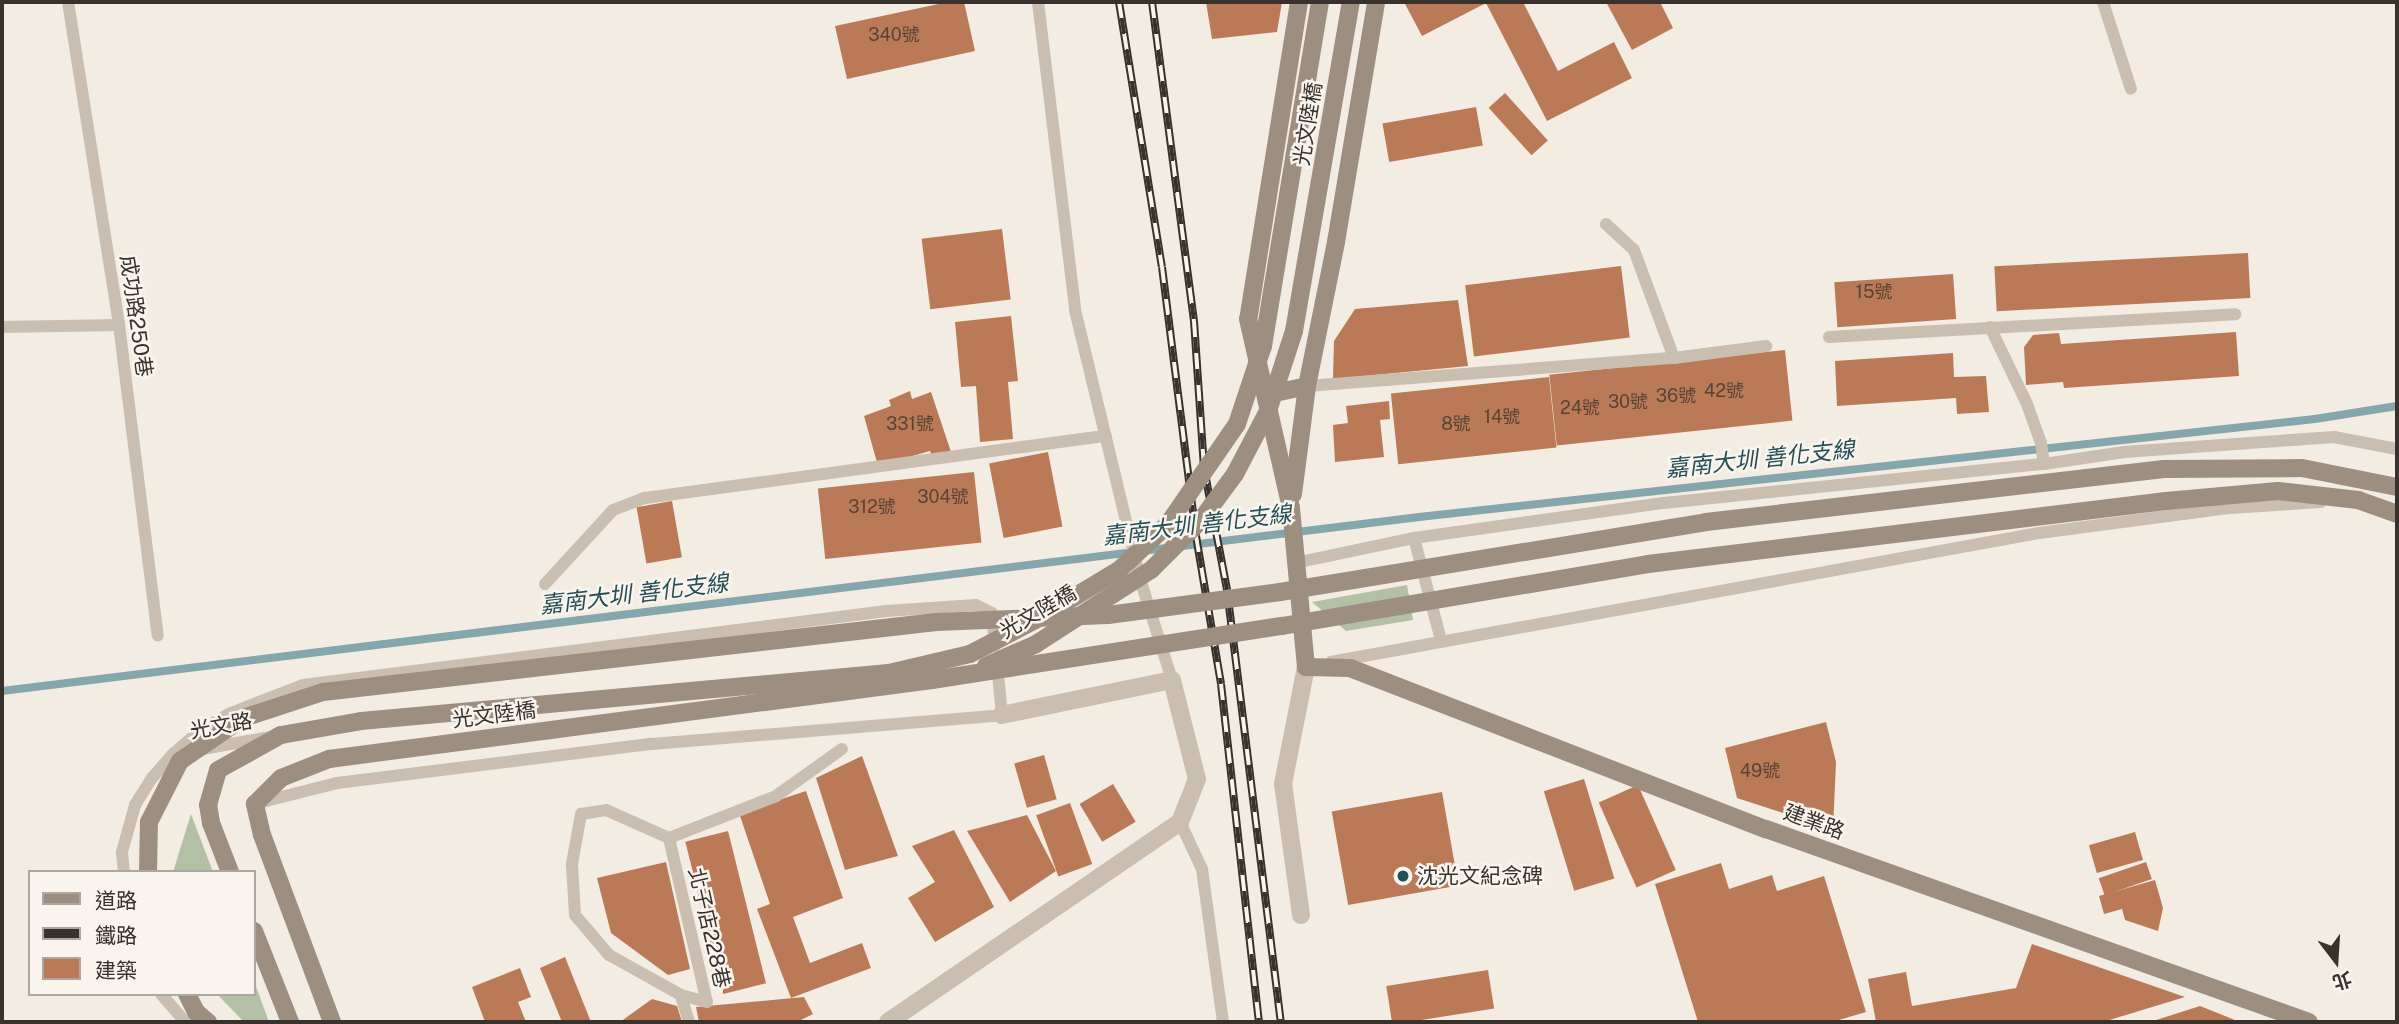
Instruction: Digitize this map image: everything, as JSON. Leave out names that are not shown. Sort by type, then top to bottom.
[{"type":"street","points":[[1299,2],[1248,319],[1291,508],[1306,667],[1283,784],[1301,915]]},
{"type":"street","name":"光文陸橋","points":[[229,870],[211,823],[208,805],[218,769],[281,735],[361,721],[889,673],[970,654],[1041,617],[1119,570],[1168,524],[1237,424],[1263,346],[1320,2]]},
{"type":"street","name":"光文陸橋","points":[[255,804],[281,778],[329,759],[932,680],[975,670],[1036,644],[1151,570],[1201,520],[1235,474],[1268,411],[1294,331],[1351,2]]},
{"type":"street","points":[[1291,508],[1307,386],[1336,242],[1376,2]]},
{"type":"street","points":[[1266,395],[1307,386]]},
{"type":"street","points":[[148,870],[149,822],[180,761],[243,718],[323,692],[936,622],[1108,615],[1280,592],[1706,522],[2164,469],[2302,468],[2397,487]]},
{"type":"street","points":[[932,680],[1282,626],[1648,564],[2166,501],[2278,491],[2358,500],[2397,514]]},
{"type":"street","name":"建業路","points":[[1306,667],[1350,668],[1766,829],[2309,1022]]},
{"type":"street","points":[[890,1022],[1180,822],[1197,779],[1172,680],[1002,715]]},
{"type":"street","points":[[255,804],[262,835],[332,1022]]},
{"type":"street","points":[[256,936],[290,1022]]},
{"type":"street","points":[[188,996],[196,1012],[208,1022]]},
{"type":"lane","name":"成功路250巷","points":[[68,2],[119,326],[159,636]]},
{"type":"lane","points":[[1038,2],[1075,310],[1128,518],[1140,579],[1172,680]]},
{"type":"lane","points":[[2103,2],[2131,89]]},
{"type":"lane","points":[[1606,224],[1634,250],[1674,358]]},
{"type":"lane","points":[[1829,338],[2235,314]]},
{"type":"lane","points":[[2,327],[119,326]]},
{"type":"lane","points":[[1990,327],[2041,443],[2044,464]]},
{"type":"lane","points":[[1307,386],[1674,358],[1766,346]]},
{"type":"lane","points":[[545,584],[613,510],[645,498],[1106,436]]},
{"type":"lane","points":[[1295,563],[1413,538],[1664,503],[2044,464],[2124,452],[2334,437],[2397,449]]},
{"type":"lane","points":[[1306,667],[1441,640],[2039,533],[2230,508],[2358,500]]},
{"type":"lane","points":[[1413,538],[1441,640]]},
{"type":"lane","points":[[173,754],[201,730],[231,713],[303,685],[886,611],[976,605],[992,613],[1002,715],[652,744],[337,783],[255,804]]},
{"type":"lane","name":"光文路","points":[[124,870],[122,852],[135,805],[152,778],[173,754],[281,735]]},
{"type":"lane","points":[[669,838],[776,796],[842,749]]},
{"type":"lane","name":"北子店228巷","points":[[606,810],[669,838],[707,1002],[681,995],[609,955],[575,915],[572,864],[580,814],[606,810]]},
{"type":"lane","points":[[1180,822],[1202,869],[1223,1022]]},
{"type":"lane","name":"北子店228巷","points":[[681,995],[689,1022]]},
{"type":"lane","points":[[163,996],[185,1022]]},
{"type":"green space","points":[[1407,585],[1413,620],[1346,631],[1312,602]]},
{"type":"green space","points":[[191,814],[212,870],[174,870]]},
{"type":"green space","points":[[256,986],[269,1022],[244,1022],[219,996],[256,996]]},
{"type":"building","points":[[948,2],[964,2],[975,51],[847,79],[835,26]]},
{"type":"building","points":[[1206,2],[1282,2],[1277,32],[1212,39]]},
{"type":"building","points":[[1404,2],[1523,2],[1558,71],[1614,42],[1632,78],[1547,121],[1486,3],[1422,36]]},
{"type":"building","points":[[1606,2],[1660,2],[1673,28],[1632,50]]},
{"type":"building","points":[[1505,93],[1548,141],[1531,155],[1489,108]]},
{"type":"building","points":[[1476,107],[1483,145],[1389,162],[1382,123]]},
{"type":"building","points":[[1002,229],[1011,299],[930,309],[922,239]]},
{"type":"building","points":[[2248,253],[2250,298],[1997,311],[1994,266]]},
{"type":"building","points":[[1621,266],[1630,337],[1474,357],[1465,285]]},
{"type":"building","points":[[1953,274],[1956,319],[1837,327],[1834,282]]},
{"type":"building","points":[[1458,300],[1468,366],[1333,379],[1334,341],[1355,309]]},
{"type":"building","points":[[1011,316],[1018,381],[1008,382],[1013,439],[980,442],[976,386],[961,387],[955,322]]},
{"type":"building","points":[[2236,332],[2239,376],[2064,388],[2063,382],[2026,385],[2024,347],[2033,335],[2059,333],[2061,344]]},
{"type":"building","points":[[1785,350],[1792,421],[1557,445],[1549,375]]},
{"type":"building","points":[[1953,353],[1954,377],[1986,376],[1989,412],[1957,414],[1956,398],[1837,406],[1835,361]]},
{"type":"building","points":[[1549,377],[1556,448],[1398,464],[1391,394]]},
{"type":"building","points":[[910,391],[912,399],[931,392],[951,452],[933,458],[930,451],[878,466],[864,416],[891,406],[889,400]]},
{"type":"building","points":[[1389,401],[1390,419],[1380,420],[1384,457],[1335,462],[1333,425],[1348,423],[1346,406]]},
{"type":"building","points":[[1048,452],[1063,527],[1004,538],[989,463]]},
{"type":"building","points":[[974,472],[981,543],[825,559],[818,488]]},
{"type":"building","points":[[672,501],[682,557],[646,563],[637,507]]},
{"type":"building","points":[[1826,722],[1836,762],[1833,829],[1737,798],[1725,748]]},
{"type":"building","points":[[1044,755],[1057,799],[1027,808],[1014,764]]},
{"type":"building","points":[[862,756],[898,856],[845,870],[816,778]]},
{"type":"building","points":[[1584,779],[1614,878],[1574,891],[1544,791]]},
{"type":"building","points":[[1113,784],[1136,822],[1102,842],[1080,804]]},
{"type":"building","points":[[1638,785],[1676,870],[1637,887],[1599,802]]},
{"type":"building","points":[[806,791],[843,898],[793,917],[810,963],[862,943],[871,968],[791,998],[757,909],[770,904],[739,813]]},
{"type":"building","points":[[1442,792],[1458,886],[1348,905],[1332,811]]},
{"type":"building","points":[[1070,803],[1092,864],[1058,876],[1036,815]]},
{"type":"building","points":[[1027,815],[1056,871],[1010,902],[967,831]]},
{"type":"building","points":[[954,830],[994,907],[935,942],[908,898],[935,882],[912,846]]},
{"type":"building","points":[[728,831],[766,983],[723,994],[685,842]]},
{"type":"building","points":[[2135,832],[2143,860],[2097,873],[2089,845]]},
{"type":"building","points":[[666,862],[690,969],[668,975],[611,933],[597,878]]},
{"type":"building","points":[[2146,862],[2152,879],[2105,895],[2099,878]]},
{"type":"building","points":[[1721,863],[1729,889],[1772,875],[1777,891],[1824,876],[1866,1012],[1832,1022],[1698,1022],[1655,884]]},
{"type":"building","points":[[2155,880],[2163,908],[2158,931],[2125,920],[2122,909],[2104,914],[2099,896]]},
{"type":"building","points":[[2032,944],[2185,997],[2103,1022],[1876,1022],[1868,979],[1906,972],[1912,1006],[2016,988]]},
{"type":"building","points":[[565,957],[591,1022],[562,1022],[540,968]]},
{"type":"building","points":[[520,968],[531,997],[518,1002],[526,1022],[485,1022],[472,987]]},
{"type":"building","points":[[1488,970],[1494,1009],[1409,1022],[1392,1022],[1386,986]]},
{"type":"building","points":[[804,997],[813,1014],[797,1022],[699,1022],[696,1007]]},
{"type":"building","points":[[652,999],[677,1006],[682,1022],[620,1022]]},
{"type":"building","points":[[2200,1006],[2240,1022],[2150,1022]]},
{"type":"waterway","name":"嘉南大圳 善化支線","points":[[2,691],[1419,517],[2315,419],[2397,406]]},
{"type":"railway","points":[[1119,2],[1162,267],[1196,536],[1221,684],[1259,1022]]},
{"type":"railway","points":[[1152,2],[1194,321],[1204,468],[1227,590],[1281,1022]]},
{"type":"place","name":"沈光文紀念碑","points":[[1403,876]]}]
